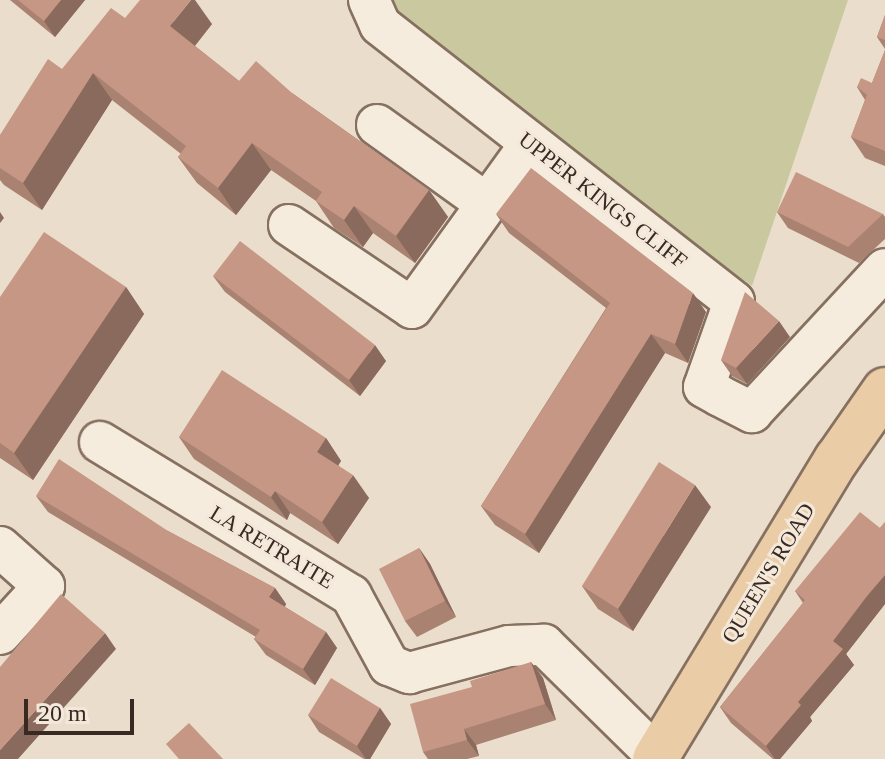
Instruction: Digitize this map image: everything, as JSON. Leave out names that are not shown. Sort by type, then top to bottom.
[{"type":"main road","name":"QUEEN'S ROAD","points":[[656,757],[837,459],[885,390]]},
{"type":"street","name":"UPPER KINGS CLIFF","points":[[369,0],[380,25],[734,302],[704,387],[752,412],[885,269]]},
{"type":"street","points":[[377,125],[487,204]]},
{"type":"street","points":[[289,225],[412,308],[531,143]]},
{"type":"street","name":"LA RETRAITE","points":[[100,442],[351,595],[389,665],[409,673],[509,646],[544,645],[656,757]]},
{"type":"street","points":[[0,547],[44,586],[0,634]]},
{"type":"green space","points":[[388,0],[848,0],[752,286],[622,196],[401,21]]},
{"type":"building","points":[[18,0],[61,0],[44,21]]},
{"type":"building","points":[[140,0],[191,0],[170,26],[239,81],[256,61],[292,93],[429,190],[396,236],[354,206],[344,220],[316,201],[322,192],[252,143],[218,188],[178,157],[186,146],[93,73],[23,183],[0,168],[0,135],[48,59],[62,69],[111,8],[125,18]]},
{"type":"building","points":[[885,15],[885,40],[877,37]]},
{"type":"building","points":[[885,50],[885,151],[851,137],[867,95],[857,87],[861,78],[872,83]]},
{"type":"building","points":[[531,168],[693,293],[675,344],[651,334],[525,534],[481,506],[610,303],[496,214]]},
{"type":"building","points":[[796,172],[883,214],[848,247],[777,212]]},
{"type":"building","points":[[44,232],[126,287],[14,453],[0,443],[0,297]]},
{"type":"building","points":[[240,241],[375,345],[349,380],[213,276]]},
{"type":"building","points":[[745,292],[779,321],[736,368],[721,360]]},
{"type":"building","points":[[222,370],[326,438],[317,452],[353,475],[322,522],[275,491],[271,497],[179,437]]},
{"type":"building","points":[[59,459],[168,531],[275,588],[269,597],[326,632],[303,669],[254,639],[260,630],[36,496]]},
{"type":"building","points":[[659,462],[695,485],[618,609],[582,586]]},
{"type":"building","points":[[860,512],[880,528],[885,522],[885,575],[833,641],[843,649],[766,746],[720,707],[805,600],[795,591]]},
{"type":"building","points":[[419,548],[445,601],[405,621],[379,569]]},
{"type":"building","points":[[61,594],[105,633],[0,750],[0,667]]},
{"type":"building","points":[[531,662],[545,704],[464,729],[467,740],[423,752],[410,704],[472,687],[470,681]]},
{"type":"building","points":[[331,678],[380,708],[357,746],[308,715]]},
{"type":"building","points":[[189,723],[223,759],[179,759],[166,744]]}]
